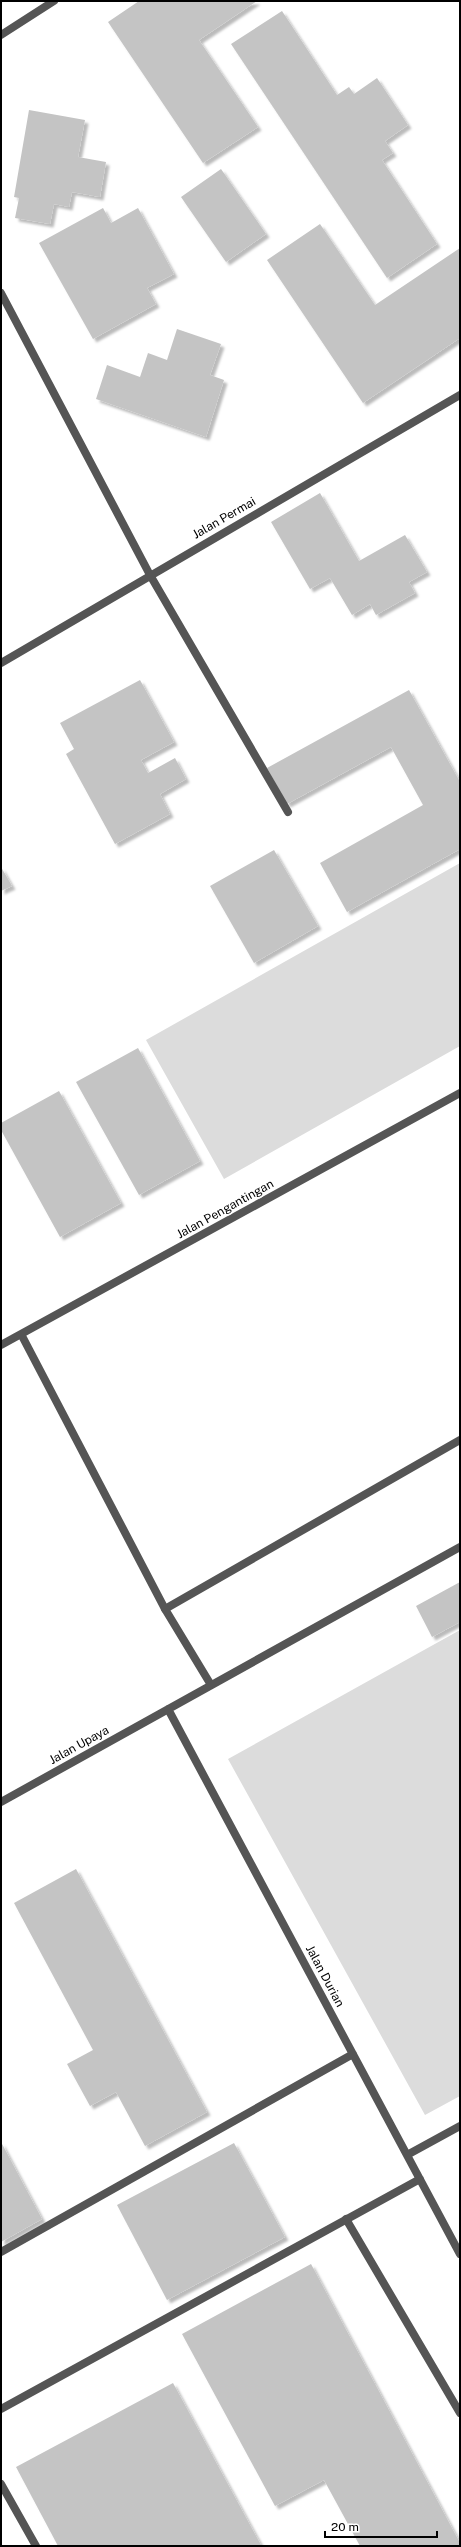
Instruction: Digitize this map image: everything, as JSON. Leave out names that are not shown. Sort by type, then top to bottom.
[{"type":"street","points":[[1,35],[54,1]]},
{"type":"street","points":[[1,293],[150,575],[288,812]]},
{"type":"street","name":"Jalan Permai","points":[[1,663],[460,395]]},
{"type":"street","name":"Jalan Pengantingan","points":[[1,1345],[460,1093]]},
{"type":"street","points":[[21,1334],[165,1609],[211,1685]]},
{"type":"street","points":[[165,1609],[460,1440]]},
{"type":"street","name":"Jalan Upaya","points":[[1,1802],[460,1547]]},
{"type":"street","name":"Jalan Durian","points":[[168,1709],[460,2254]]},
{"type":"street","points":[[1,2252],[353,2054]]},
{"type":"street","points":[[407,2155],[460,2126]]},
{"type":"street","points":[[1,2408],[420,2179]]},
{"type":"street","points":[[346,2219],[460,2413]]},
{"type":"street","points":[[1,2484],[36,2546]]},
{"type":"shaded area","points":[[460,863],[460,1046],[224,1179],[146,1040]]},
{"type":"shaded area","points":[[460,1630],[460,2096],[425,2115],[228,1759]]},
{"type":"building","points":[[139,1],[257,1],[199,40],[258,127],[203,163],[108,22]]},
{"type":"building","points":[[282,11],[337,95],[349,87],[354,94],[377,78],[408,125],[385,141],[393,153],[382,160],[437,244],[387,278],[231,44]]},
{"type":"building","points":[[29,110],[85,120],[78,157],[106,162],[100,197],[72,192],[69,207],[54,204],[50,224],[15,218],[19,198],[14,197]]},
{"type":"building","points":[[221,169],[266,234],[226,262],[181,197]]},
{"type":"building","points":[[103,208],[111,223],[138,208],[174,274],[147,288],[156,304],[93,339],[39,243]]},
{"type":"building","points":[[320,224],[375,305],[460,248],[460,338],[363,403],[267,260]]},
{"type":"building","points":[[177,329],[221,344],[210,375],[224,380],[206,437],[96,399],[107,365],[140,377],[148,353],[167,360]]},
{"type":"building","points":[[320,493],[359,561],[405,535],[427,572],[409,582],[415,593],[376,615],[370,604],[352,615],[330,578],[310,589],[271,522]]},
{"type":"building","points":[[140,680],[174,742],[141,760],[148,773],[175,758],[186,779],[160,794],[170,814],[115,844],[66,754],[74,749],[60,723]]},
{"type":"building","points":[[409,690],[460,782],[460,849],[347,912],[320,863],[423,805],[391,747],[287,804],[267,768]]},
{"type":"building","points":[[274,850],[318,926],[254,963],[210,886]]},
{"type":"building","points":[[1,867],[12,886],[1,891]]},
{"type":"building","points":[[138,1048],[200,1161],[139,1195],[76,1082]]},
{"type":"building","points":[[59,1091],[121,1203],[60,1237],[1,1130],[1,1123]]},
{"type":"building","points":[[460,1582],[460,1622],[432,1637],[416,1606]]},
{"type":"building","points":[[76,1869],[207,2112],[145,2146],[116,2092],[90,2106],[67,2064],[93,2050],[14,1903]]},
{"type":"building","points":[[1,2142],[42,2219],[1,2242]]},
{"type":"building","points":[[234,2143],[285,2237],[167,2300],[117,2205]]},
{"type":"building","points":[[311,2264],[460,2543],[460,2546],[360,2546],[324,2480],[275,2506],[182,2334]]},
{"type":"building","points":[[173,2383],[261,2545],[58,2546],[16,2467]]}]
